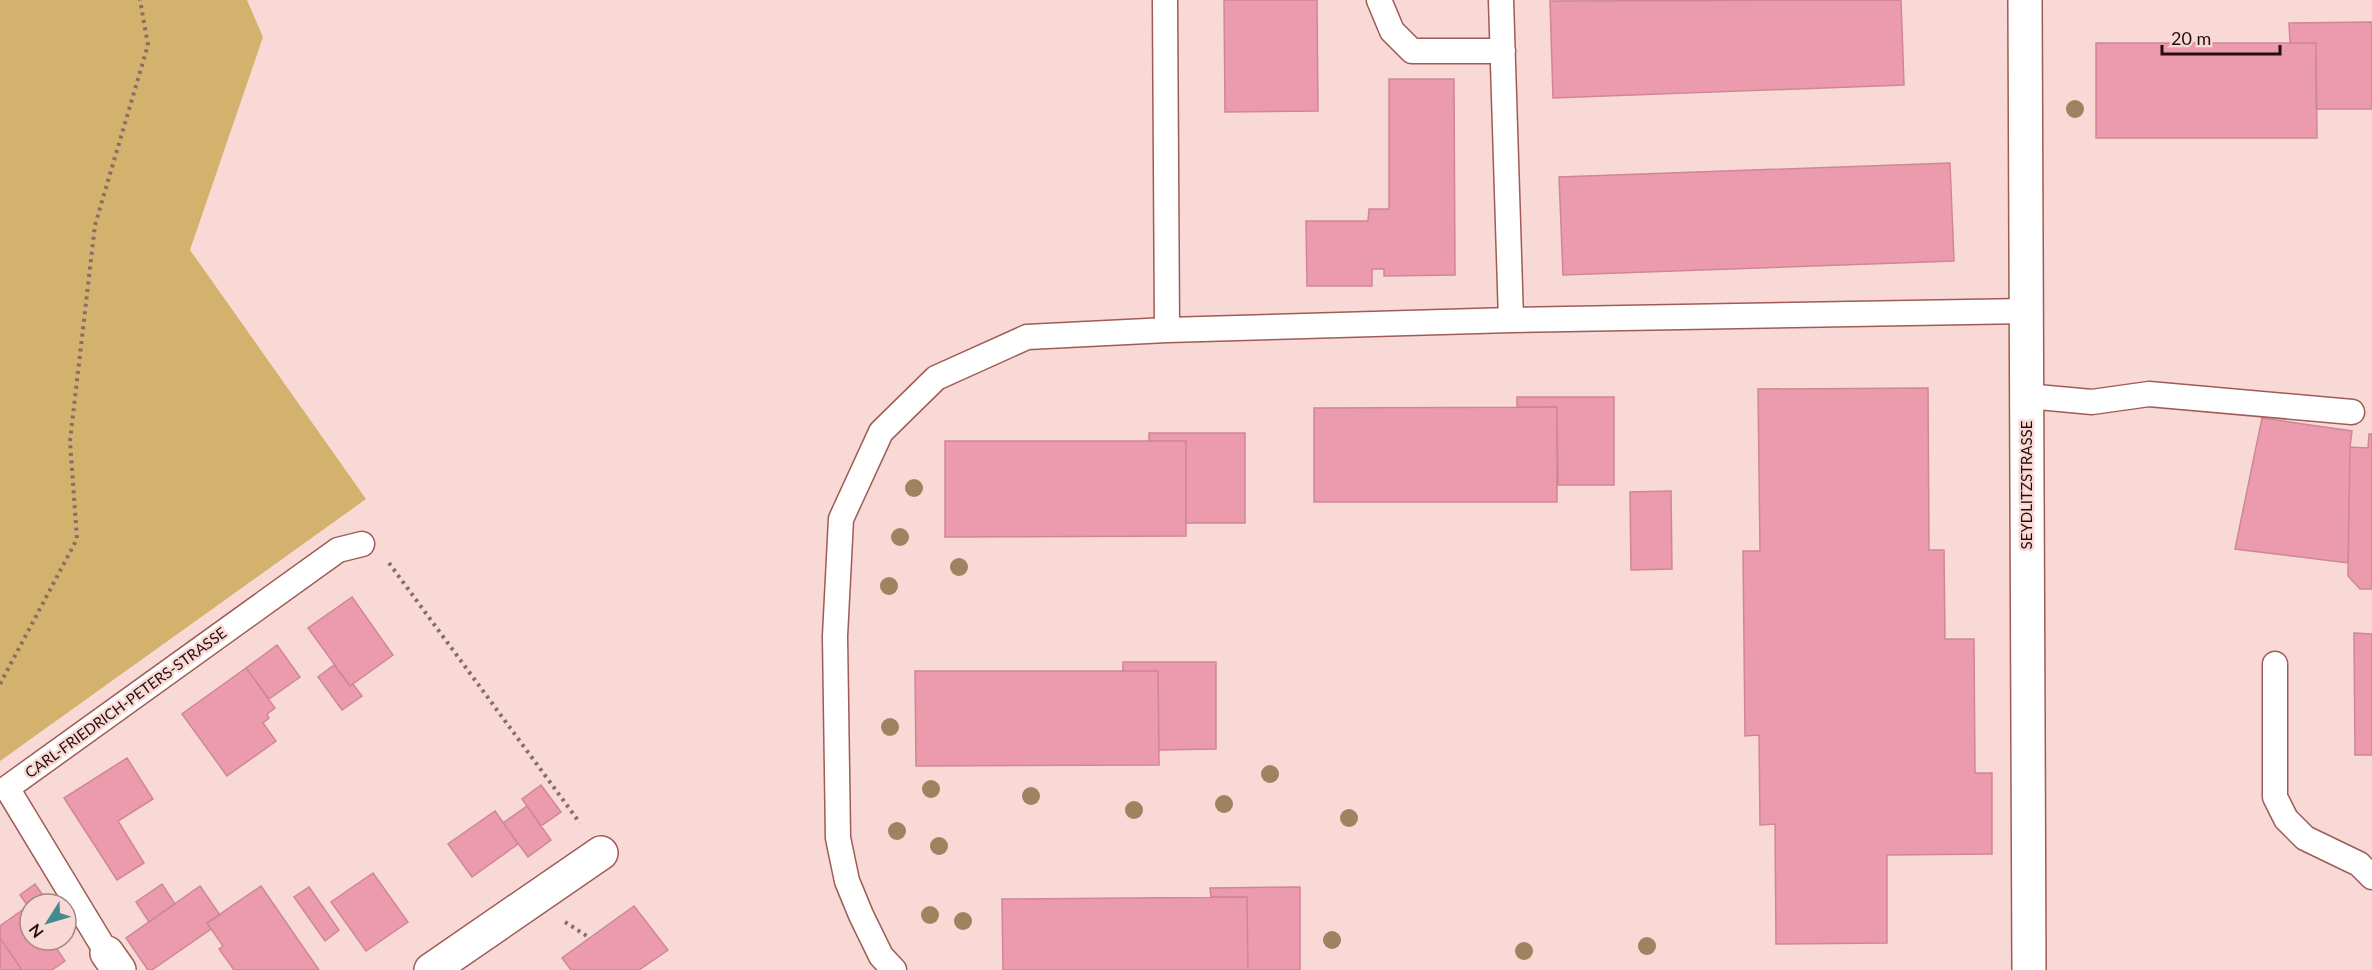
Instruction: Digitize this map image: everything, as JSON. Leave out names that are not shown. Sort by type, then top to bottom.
[{"type":"street","name":"SEYDLITZSTRASSE","points":[[2025,0],[2029,970]]},
{"type":"street","points":[[431,970],[602,853]]},
{"type":"lane","points":[[1165,0],[1167,330]]},
{"type":"lane","points":[[1379,0],[1392,31],[1412,51],[1503,51]]},
{"type":"lane","points":[[1501,0],[1511,320]]},
{"type":"lane","points":[[894,970],[881,956],[846,881],[838,838],[835,636],[841,519],[881,432],[936,378],[1027,338],[1167,330],[1511,320],[2026,311]]},
{"type":"lane","points":[[2026,396],[2092,402],[2149,394],[2352,412]]},
{"type":"lane","name":"CARL-FRIEDRICH-PETERS-STRASSE","points":[[113,961],[7,788],[338,550],[362,544]]},
{"type":"lane","points":[[2275,664],[2275,797],[2286,819],[2305,838],[2359,864],[2372,877]]},
{"type":"path","points":[[0,684],[77,539],[70,441],[95,225],[148,45],[140,0]]},
{"type":"path","points":[[362,544],[382,553],[602,853]]},
{"type":"shaded area","points":[[0,0],[247,0],[263,37],[190,250],[366,499],[0,761]]},
{"type":"building","points":[[1224,0],[1317,0],[1318,111],[1225,112]]},
{"type":"building","points":[[1901,0],[1904,85],[1553,98],[1550,1]]},
{"type":"building","points":[[2372,22],[2372,109],[2316,109],[2316,43],[2290,43],[2289,23]]},
{"type":"building","points":[[2096,43],[2316,43],[2317,138],[2096,138]]},
{"type":"building","points":[[1389,79],[1454,79],[1455,275],[1384,276],[1384,269],[1372,269],[1372,286],[1307,286],[1306,221],[1368,221],[1369,209],[1389,209]]},
{"type":"building","points":[[1950,163],[1954,261],[1563,275],[1559,177]]},
{"type":"building","points":[[1928,388],[1929,550],[1944,550],[1945,639],[1974,639],[1975,773],[1992,773],[1992,854],[1887,855],[1887,943],[1776,944],[1775,824],[1760,825],[1759,735],[1745,736],[1743,551],[1760,551],[1758,389]]},
{"type":"building","points":[[1517,397],[1614,397],[1614,485],[1558,485],[1557,407],[1517,407]]},
{"type":"building","points":[[1557,407],[1557,502],[1314,502],[1314,408]]},
{"type":"building","points":[[2262,418],[2352,431],[2348,563],[2235,549]]},
{"type":"building","points":[[1149,433],[1245,433],[1245,523],[1186,523],[1186,441],[1149,441]]},
{"type":"building","points":[[2369,434],[2372,434],[2372,589],[2360,589],[2348,576],[2350,447],[2368,448]]},
{"type":"building","points":[[945,441],[1186,441],[1186,536],[945,537]]},
{"type":"building","points":[[1671,491],[1672,569],[1631,570],[1630,492]]},
{"type":"building","points":[[352,597],[393,655],[350,686],[308,628]]},
{"type":"building","points":[[2354,633],[2372,634],[2372,755],[2355,755]]},
{"type":"building","points":[[277,645],[300,677],[269,699],[246,668]]},
{"type":"building","points":[[1123,662],[1216,662],[1216,749],[1159,750],[1158,671],[1123,671]]},
{"type":"building","points":[[334,665],[350,686],[353,684],[362,696],[342,710],[318,677]]},
{"type":"building","points":[[246,668],[275,708],[267,714],[269,718],[263,723],[276,741],[227,776],[182,714]]},
{"type":"building","points":[[915,671],[1158,671],[1159,765],[916,766]]},
{"type":"building","points":[[127,758],[153,799],[118,821],[144,863],[117,880],[64,798]]},
{"type":"building","points":[[541,785],[561,812],[541,826],[522,799]]},
{"type":"building","points":[[527,806],[551,840],[528,857],[503,823]]},
{"type":"building","points":[[495,811],[518,844],[472,877],[448,844]]},
{"type":"building","points":[[373,873],[408,922],[366,951],[331,902]]},
{"type":"building","points":[[35,884],[41,892],[24,892]]},
{"type":"building","points":[[162,884],[175,904],[149,922],[136,902]]},
{"type":"building","points":[[200,886],[220,915],[207,923],[211,929],[152,970],[148,970],[126,938]]},
{"type":"building","points":[[261,886],[319,970],[234,970],[219,949],[223,946],[207,923]]},
{"type":"building","points":[[309,887],[339,930],[325,941],[294,897]]},
{"type":"building","points":[[1300,887],[1300,970],[1248,970],[1247,897],[1211,897],[1210,888]]},
{"type":"building","points":[[1247,897],[1248,970],[1003,970],[1002,899]]},
{"type":"building","points":[[634,906],[668,950],[639,970],[571,970],[562,958]]},
{"type":"building","points":[[18,913],[18,952],[59,952],[65,961],[52,970],[22,970],[0,938],[0,926]]},
{"type":"building","points":[[0,938],[22,970],[0,970]]}]
